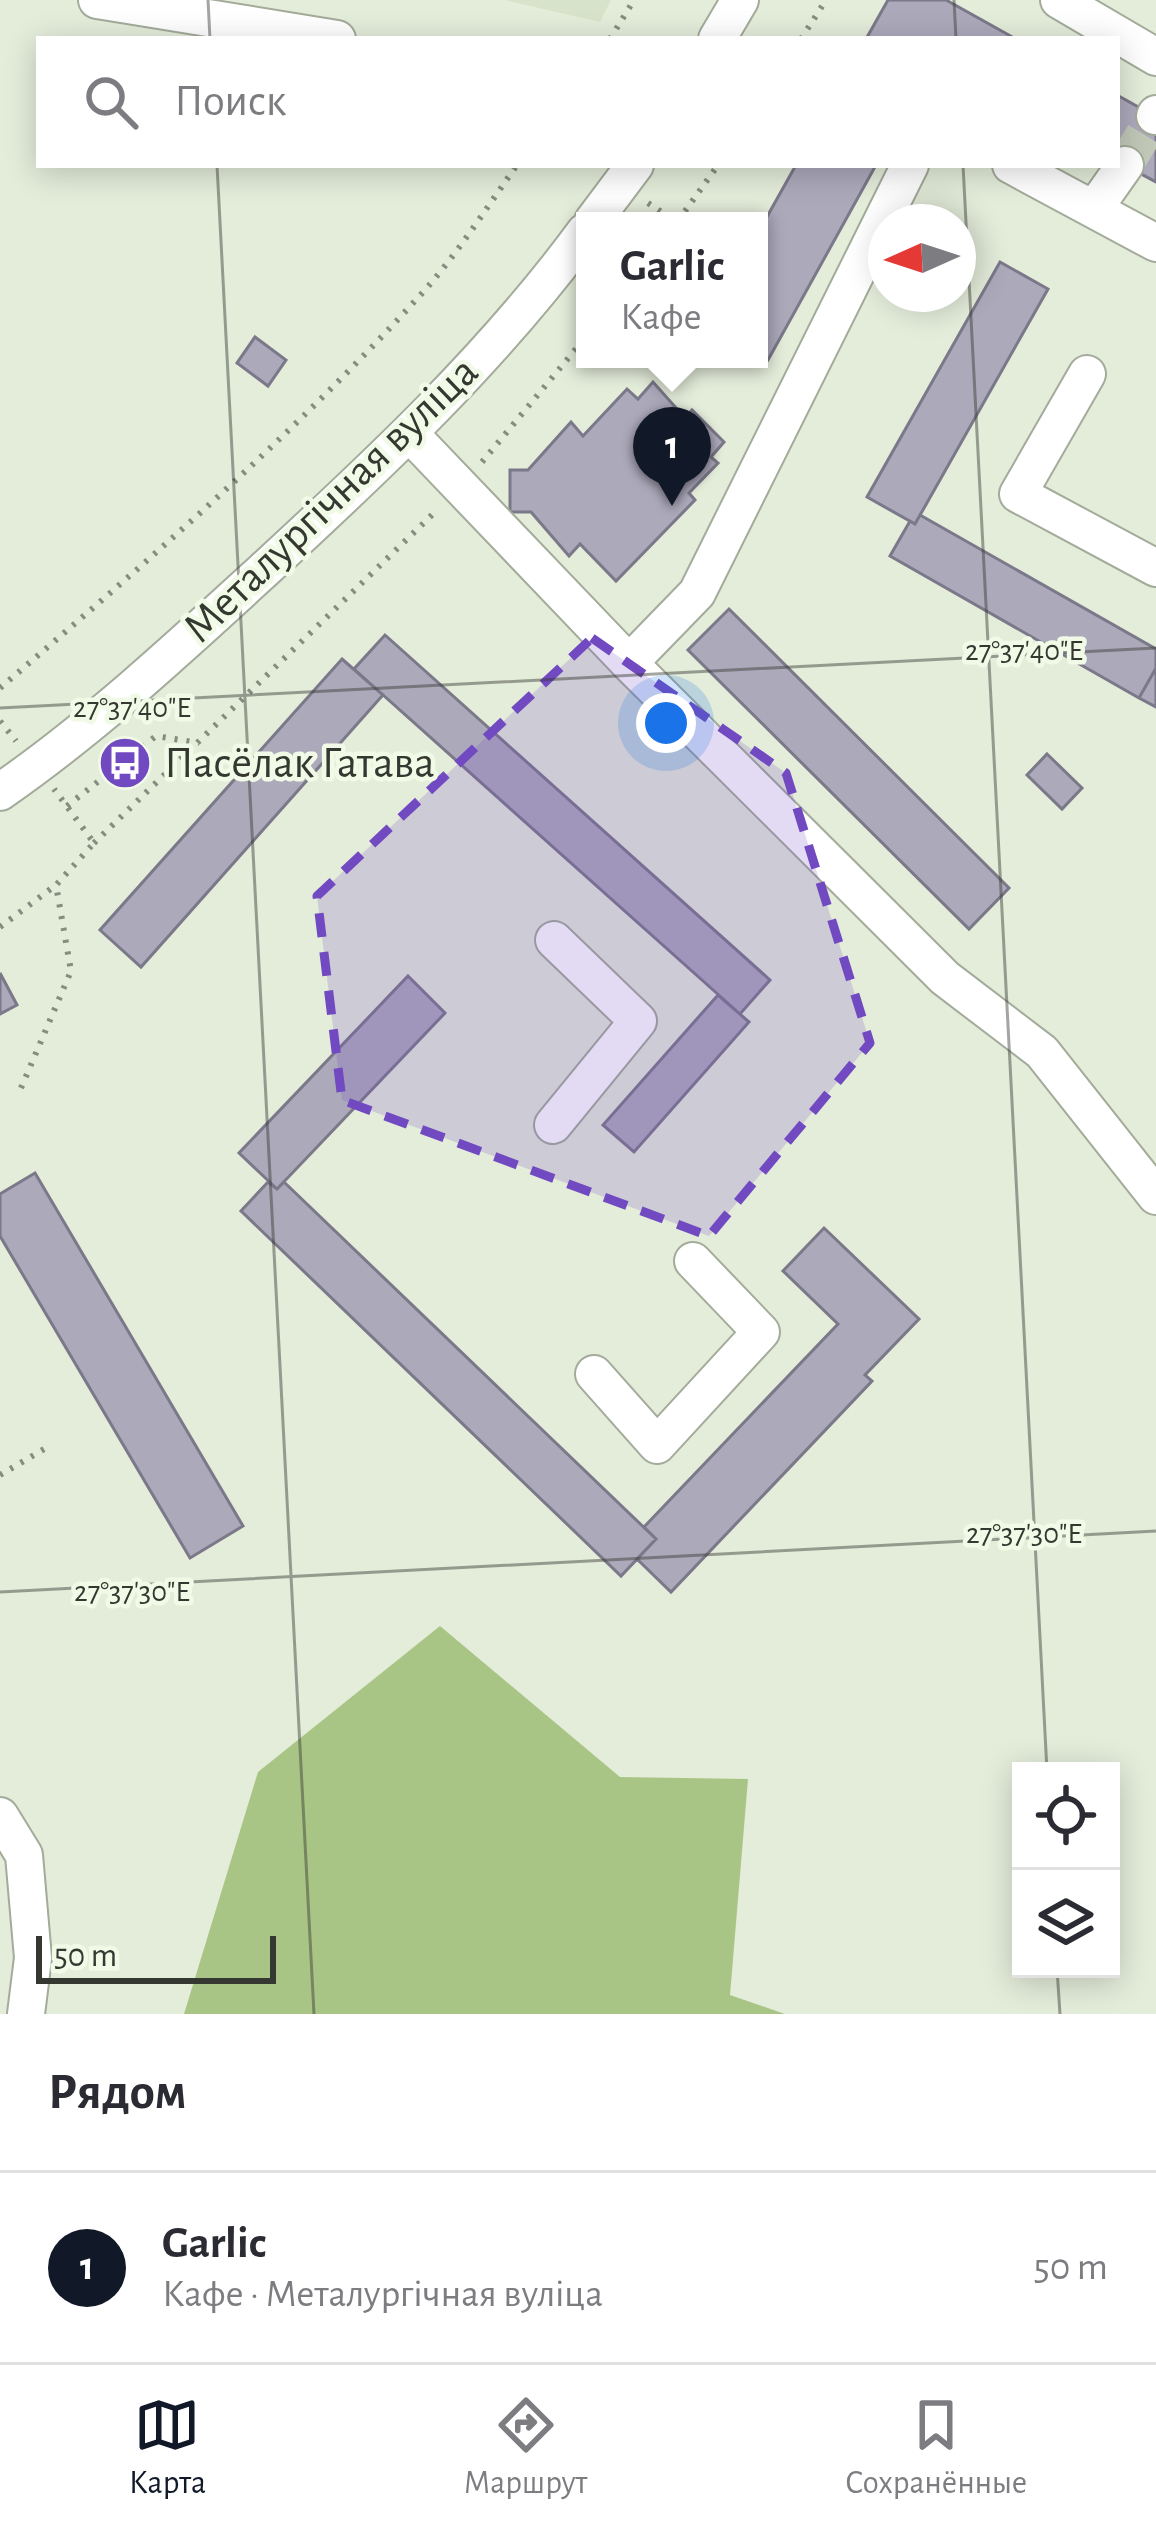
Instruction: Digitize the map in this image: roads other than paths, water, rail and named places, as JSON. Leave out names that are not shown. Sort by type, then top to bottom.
[{"type":"street","points":[[97,0],[319,36]]},
{"type":"street","points":[[719,36],[740,0]]},
{"type":"street","points":[[1059,0],[1156,57]]},
{"type":"street","points":[[1094,209],[1125,165]]},
{"type":"street","points":[[600,212],[632,168]]},
{"type":"street","points":[[629,663],[697,592],[909,168]]},
{"type":"street","points":[[1016,168],[1156,243]]},
{"type":"street","name":"Металургічная вуліца","points":[[0,792],[142,681],[411,435],[576,244]]},
{"type":"street","points":[[1087,374],[1018,494],[1156,568]]},
{"type":"street","points":[[411,435],[629,663],[944,979],[1042,1052],[1156,1196]]},
{"type":"street","points":[[553,1125],[638,1021],[554,940]]},
{"type":"street","points":[[594,1374],[657,1444],[760,1332],[694,1261]]},
{"type":"street","points":[[0,1816],[24,1855],[33,1958],[26,2014]]},
{"type":"tunnel","points":[[1125,165],[1155,116]]},
{"type":"place","name":"Garlic","points":[[672,506]]},
{"type":"place","name":"Пасёлак Гатава","points":[[125,763]]}]
